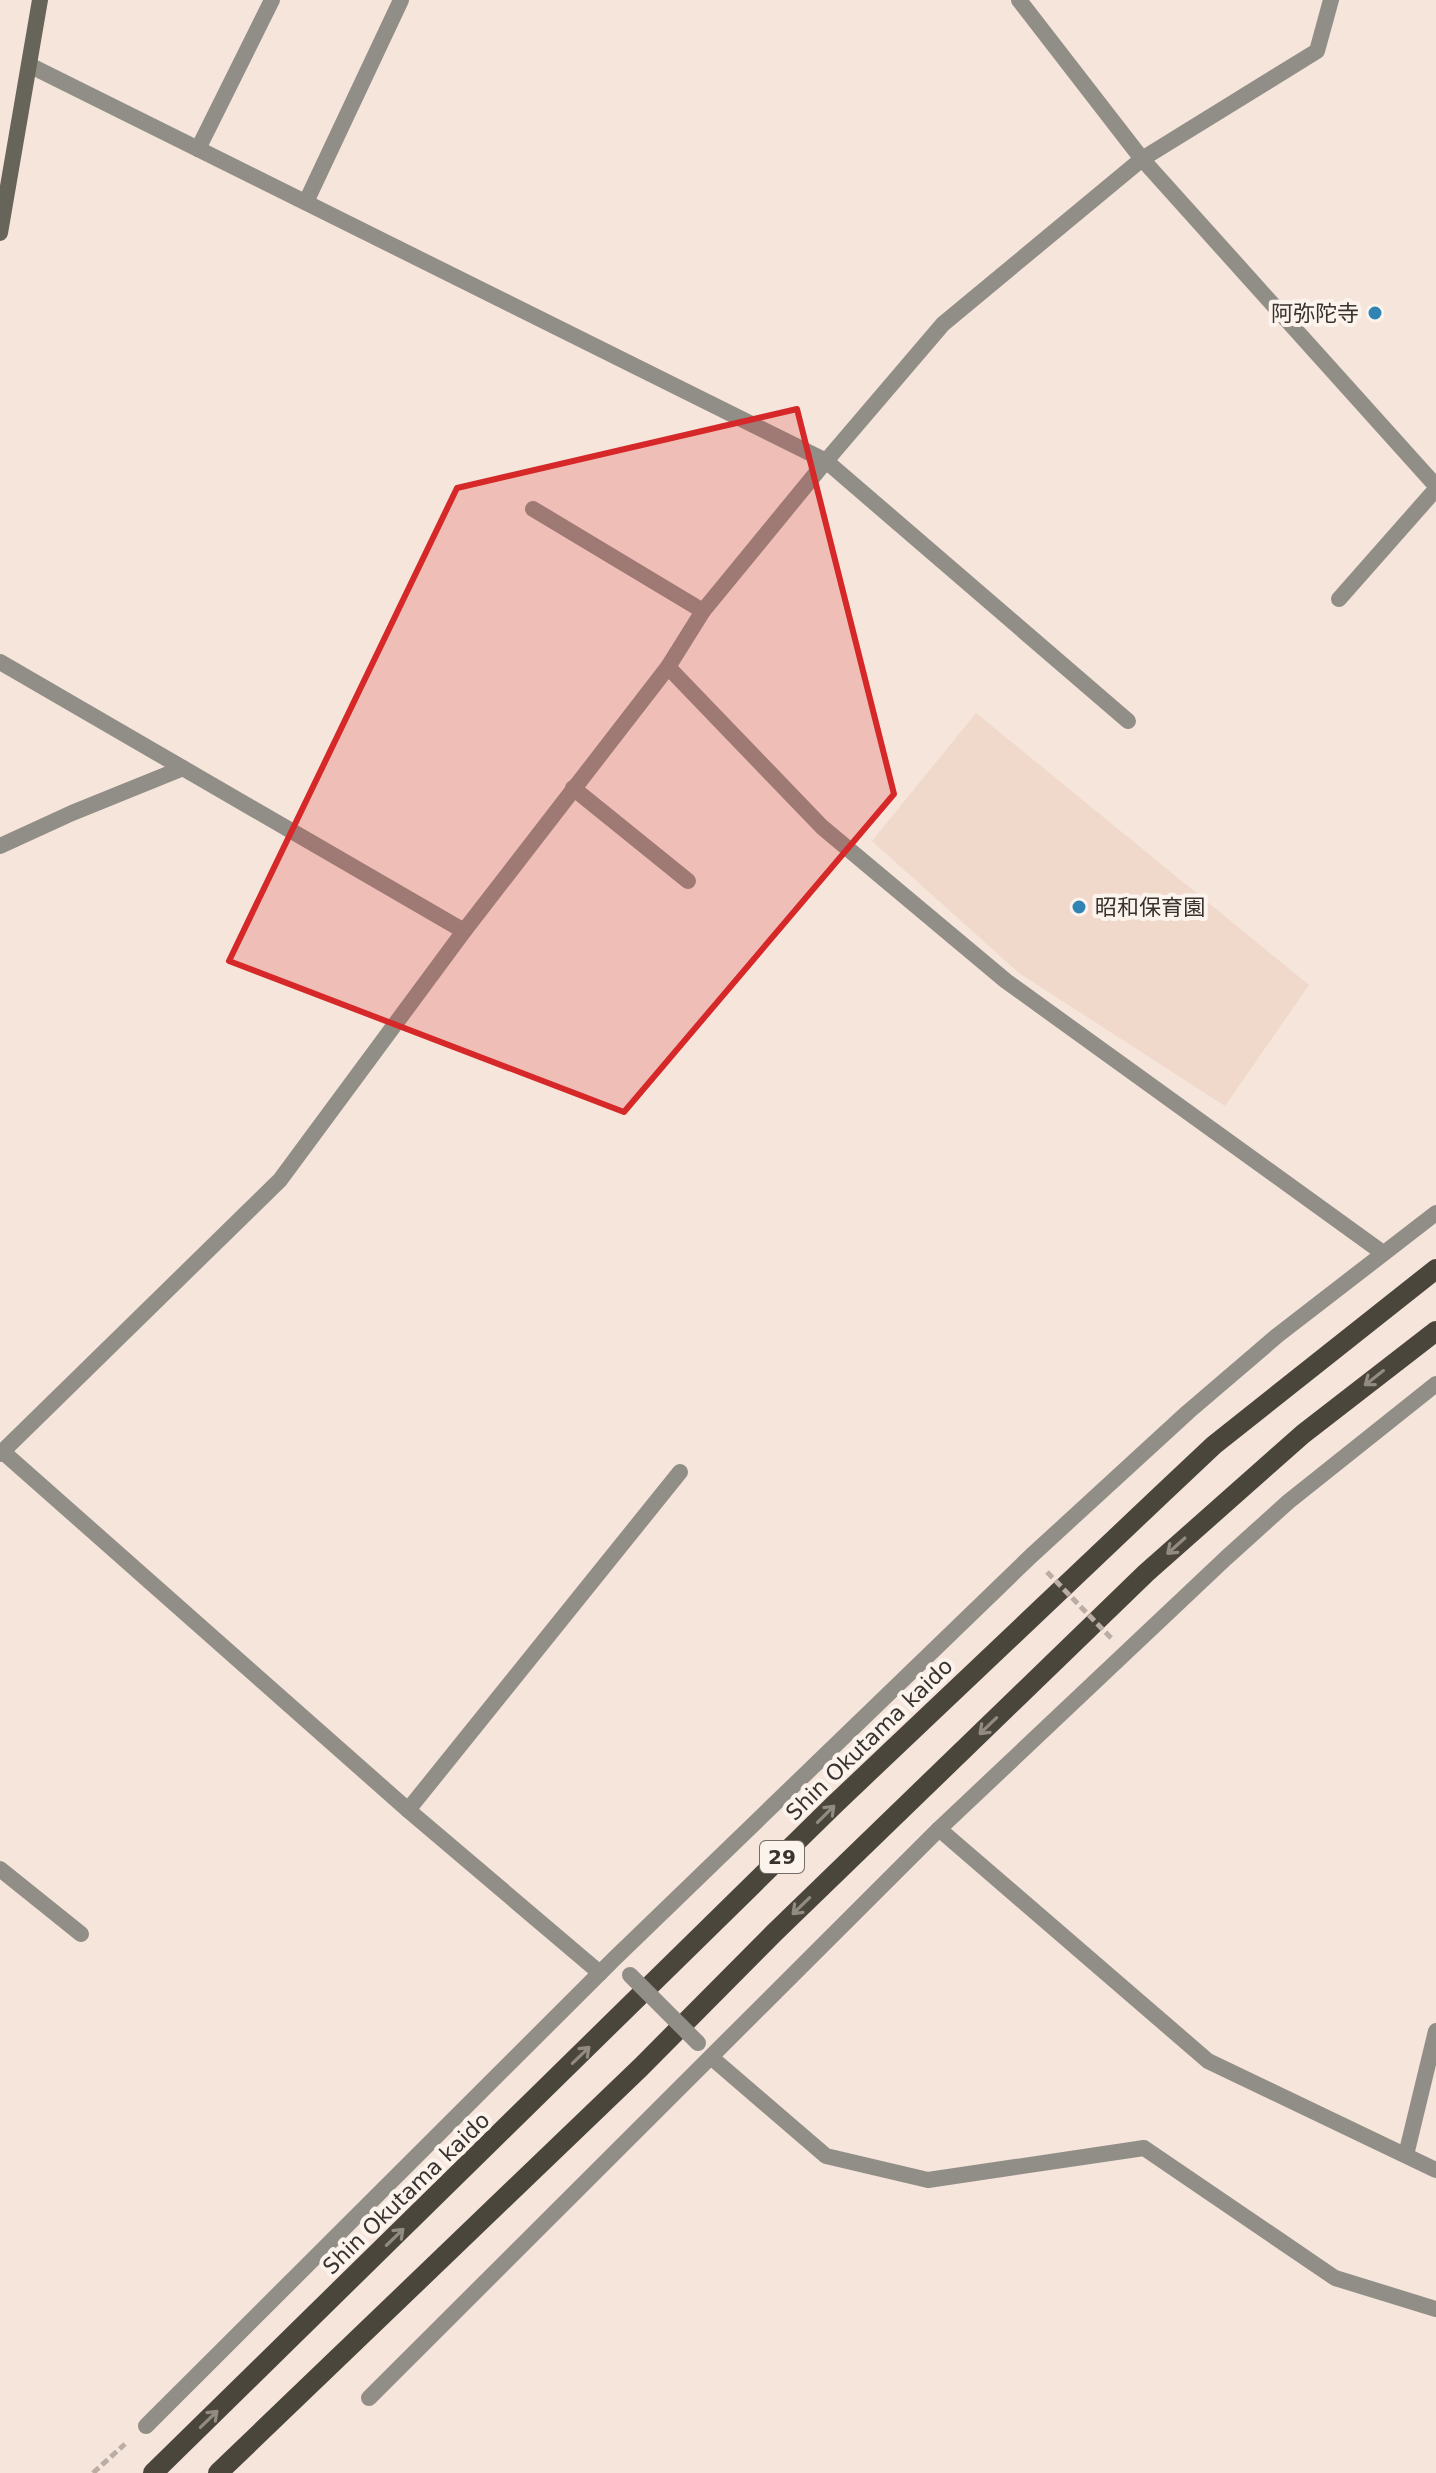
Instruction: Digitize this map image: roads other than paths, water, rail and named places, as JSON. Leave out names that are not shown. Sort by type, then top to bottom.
[{"type":"main road","name":"Shin Okutama kaido","points":[[153,2473],[836,1803],[1214,1445],[1436,1269]]},
{"type":"main road","name":"29","points":[[218,2473],[641,2067],[785,1922],[1146,1573],[1292,1444],[1436,1331]]},
{"type":"street","points":[[0,233],[40,0]]},
{"type":"street","points":[[198,149],[272,0]]},
{"type":"street","points":[[306,202],[401,0]]},
{"type":"street","points":[[1019,0],[1142,159],[1436,487],[1339,599]]},
{"type":"street","points":[[600,1973],[408,1810],[1,1452],[280,1180],[464,931],[668,667],[703,611],[943,324],[1142,159],[1317,51],[1331,0]]},
{"type":"street","points":[[29,65],[826,461],[1128,721]]},
{"type":"street","points":[[533,509],[703,611]]},
{"type":"street","points":[[0,662],[464,931]]},
{"type":"street","points":[[668,667],[822,827],[1006,981],[1383,1253]]},
{"type":"street","points":[[0,846],[183,768]]},
{"type":"street","points":[[573,788],[688,881]]},
{"type":"street","points":[[146,2426],[614,1959],[1107,1486],[1256,1354],[1436,1213]]},
{"type":"street","points":[[369,2398],[939,1829],[1288,1502],[1436,1384]]},
{"type":"street","points":[[408,1810],[680,1472]]},
{"type":"street","points":[[939,1829],[1208,2061],[1436,2170]]},
{"type":"street","points":[[0,1869],[81,1934]]},
{"type":"street","points":[[614,1959],[712,2058],[826,2156],[928,2180],[1144,2148],[1335,2278],[1436,2309]]},
{"type":"street","points":[[1406,2155],[1436,2031]]},
{"type":"place","name":"阿弥陀寺","points":[[1375,313]]},
{"type":"place","name":"昭和保育園","points":[[1079,907]]}]
